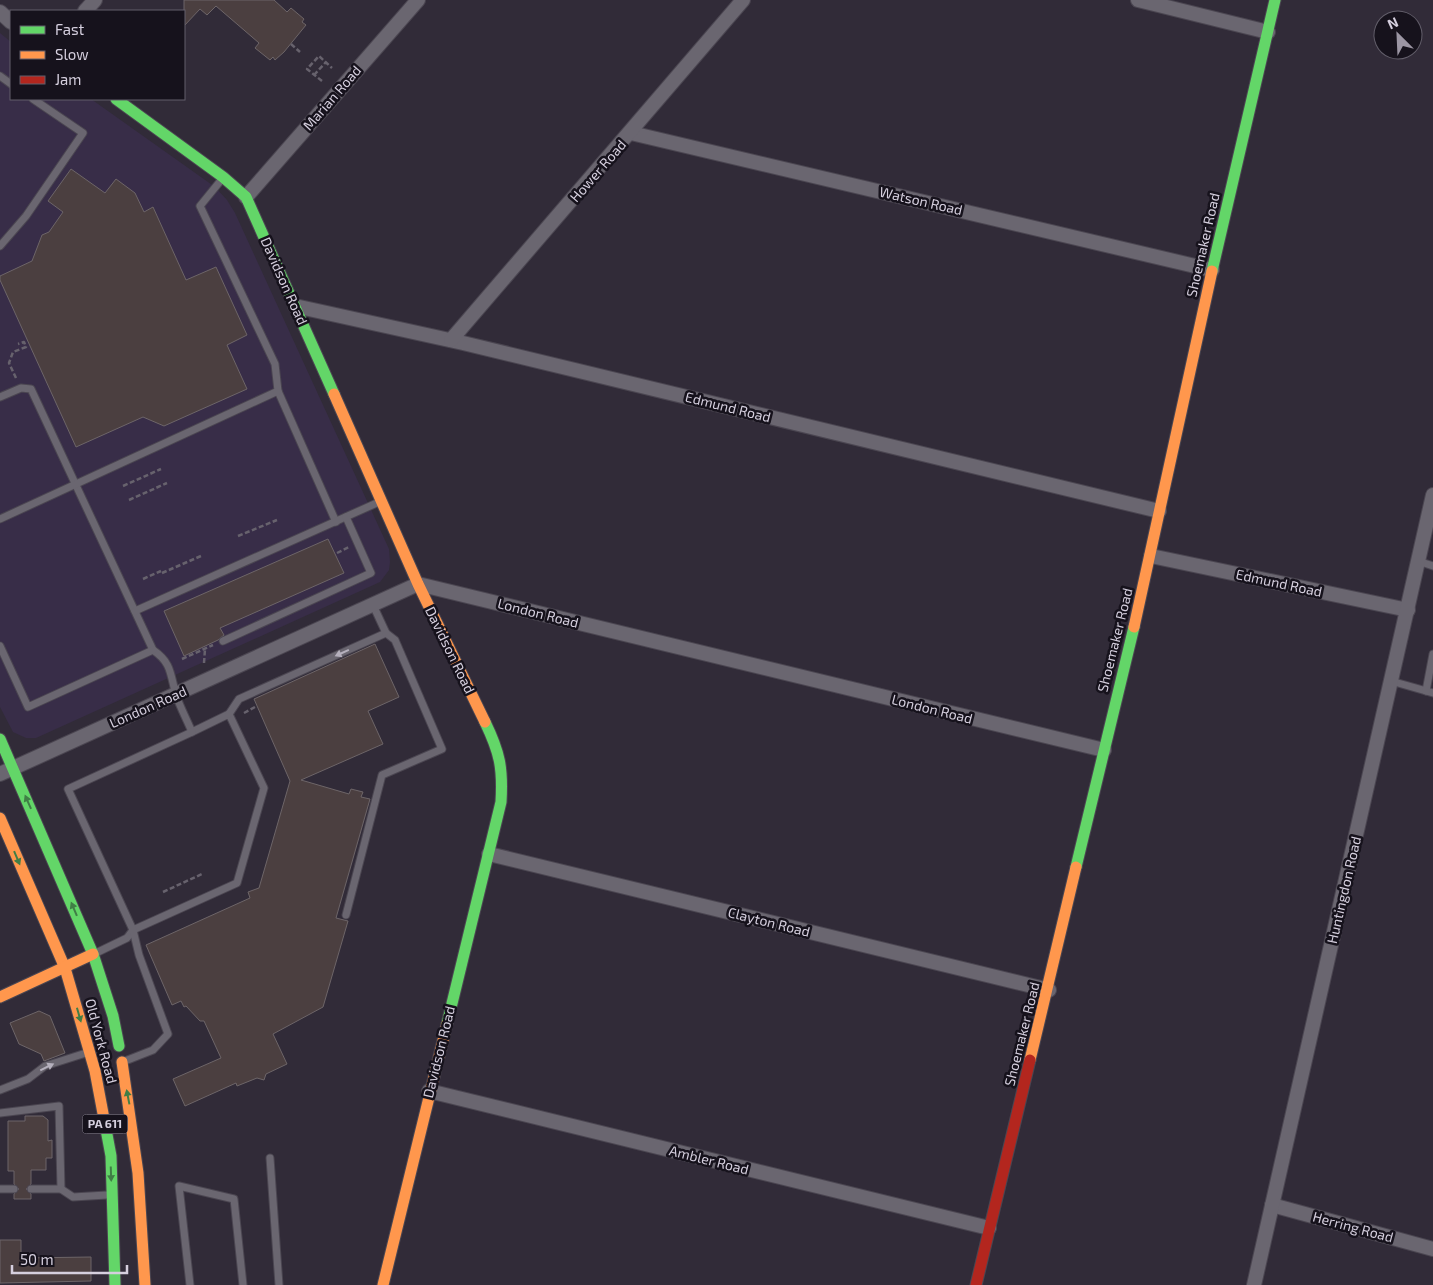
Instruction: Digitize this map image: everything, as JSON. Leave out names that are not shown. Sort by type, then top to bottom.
[{"type":"main road","name":"Shoemaker Road","points":[[976,1285],[1151,556],[1212,270],[1275,0]]},
{"type":"main road","name":"Davidson Road","points":[[117,100],[223,177],[246,197],[418,584],[494,741],[503,772],[501,802],[383,1285]]},
{"type":"main road","name":"Old York Road","points":[[0,740],[93,954],[113,1016],[119,1046]]},
{"type":"main road","name":"Old York Road","points":[[0,818],[65,968],[89,1052],[111,1156],[116,1285]]},
{"type":"main road","points":[[0,998],[93,954]]},
{"type":"main road","name":"Old York Road","points":[[122,1062],[142,1197],[147,1285]]},
{"type":"street","points":[[86,10],[94,0]]},
{"type":"street","name":"Marian Road","points":[[246,197],[418,0]]},
{"type":"street","points":[[1138,0],[1268,32]]},
{"type":"street","name":"Hower Road","points":[[451,340],[631,133],[741,1]]},
{"type":"street","points":[[0,12],[10,21]]},
{"type":"street","name":"Watson Road","points":[[631,133],[1212,270]]},
{"type":"street","name":"Edmund Road","points":[[295,306],[451,340],[1159,512]]},
{"type":"street","name":"Huntingdon Road","points":[[1254,1285],[1433,494]]},
{"type":"street","name":"Edmund Road","points":[[1151,556],[1408,610]]},
{"type":"street","name":"London Road","points":[[0,774],[418,584],[1104,750]]},
{"type":"street","name":"Clayton Road","points":[[488,854],[1048,990]]},
{"type":"street","name":"Ambler Road","points":[[430,1092],[989,1228]]},
{"type":"street","name":"Herring Road","points":[[1272,1205],[1433,1249]]},
{"type":"lane","points":[[0,246],[26,216],[83,134],[34,100]]},
{"type":"lane","points":[[223,177],[200,206],[275,364],[278,391],[336,522]]},
{"type":"lane","points":[[0,397],[21,388],[32,389],[153,650],[164,657],[173,677],[176,694],[192,732]]},
{"type":"lane","points":[[0,519],[278,391]]},
{"type":"lane","points":[[135,611],[382,501]]},
{"type":"lane","points":[[223,641],[371,573],[346,517]]},
{"type":"lane","points":[[1418,561],[1433,566]]},
{"type":"lane","points":[[346,914],[382,775],[442,749],[396,640],[386,633],[372,605]]},
{"type":"lane","points":[[122,1062],[154,1050],[168,1034],[132,930],[68,789],[229,714],[239,699],[386,633]]},
{"type":"lane","points":[[0,646],[28,707],[153,650]]},
{"type":"lane","points":[[1391,681],[1429,692],[1433,654]]},
{"type":"lane","points":[[93,954],[127,938],[132,930],[237,883],[264,788],[229,714]]},
{"type":"lane","points":[[0,1090],[28,1079],[45,1066],[89,1052]]},
{"type":"lane","points":[[0,1113],[59,1106],[61,1189]]},
{"type":"lane","points":[[270,1158],[279,1285]]},
{"type":"lane","points":[[190,1285],[179,1186],[234,1199],[243,1285]]},
{"type":"lane","points":[[0,1189],[14,1189]]},
{"type":"lane","points":[[31,1189],[61,1189],[73,1198],[112,1195]]},
{"type":"path","points":[[291,44],[300,52]]},
{"type":"path","points":[[322,81],[308,69],[312,62],[319,56],[332,68]]},
{"type":"path","points":[[314,75],[326,62]]},
{"type":"path","points":[[11,367],[10,363],[13,352],[26,347],[24,342],[18,344]]},
{"type":"path","points":[[123,486],[161,470]]},
{"type":"path","points":[[129,500],[167,483]]},
{"type":"path","points":[[238,536],[277,520]]},
{"type":"path","points":[[143,579],[201,556]]},
{"type":"path","points":[[182,658],[223,641]]},
{"type":"path","points":[[204,663],[205,649]]},
{"type":"path","points":[[163,892],[202,874]]},
{"type":"shaded area","points":[[0,33],[10,41],[10,100],[92,100],[215,187],[227,200],[235,213],[389,549],[390,562],[389,570],[380,582],[36,738],[26,738],[13,732],[0,707]]},
{"type":"building","points":[[184,0],[274,0],[287,12],[291,8],[304,19],[302,22],[306,25],[284,52],[275,60],[273,57],[270,60],[255,48],[259,43],[216,6],[207,15],[200,9],[185,25]]},
{"type":"building","points":[[71,169],[105,193],[116,179],[135,193],[144,212],[153,207],[186,280],[216,267],[247,335],[227,345],[247,389],[164,426],[143,417],[76,447],[0,280],[0,276],[32,261],[42,235],[49,232],[63,212],[48,201]]},
{"type":"building","points":[[328,539],[344,573],[220,628],[224,635],[218,640],[184,656],[164,611]]},
{"type":"building","points":[[375,644],[399,697],[368,711],[383,744],[301,780],[349,794],[351,789],[363,792],[361,797],[370,799],[336,918],[348,921],[323,1007],[273,1034],[287,1064],[266,1074],[264,1080],[257,1078],[237,1086],[236,1083],[185,1106],[173,1079],[221,1058],[204,1021],[200,1021],[186,1006],[184,1007],[181,1001],[172,1005],[146,945],[250,898],[248,892],[259,888],[290,781],[254,699]]},
{"type":"building","points":[[39,1011],[50,1016],[65,1053],[44,1061],[41,1054],[19,1044],[10,1023]]},
{"type":"building","points":[[25,1116],[43,1116],[48,1120],[48,1141],[52,1140],[52,1158],[46,1158],[46,1170],[31,1170],[31,1184],[26,1189],[31,1194],[31,1199],[14,1199],[14,1194],[19,1189],[14,1184],[14,1171],[8,1171],[8,1121],[25,1121]]},
{"type":"building","points":[[0,1240],[21,1240],[21,1258],[91,1257],[91,1281],[0,1283]]},
{"type":"traffic: fast","points":[[1212,271],[1275,0]]},
{"type":"traffic: fast","points":[[117,100],[223,177],[246,197],[334,394]]},
{"type":"traffic: fast","points":[[1076,867],[1134,627]]},
{"type":"traffic: fast","points":[[447,1024],[501,802],[501,770],[497,752],[485,722]]},
{"type":"traffic: fast","points":[[0,739],[93,954],[113,1016],[119,1046]]},
{"type":"traffic: fast","points":[[105,1124],[111,1156],[115,1285]]},
{"type":"traffic: slow","points":[[1134,627],[1212,271]]},
{"type":"traffic: slow","points":[[334,394],[418,584],[485,722]]},
{"type":"traffic: slow","points":[[0,818],[65,968],[95,1071],[105,1124]]},
{"type":"traffic: slow","points":[[1030,1060],[1076,867]]},
{"type":"traffic: slow","points":[[0,997],[93,954]]},
{"type":"traffic: slow","points":[[383,1285],[447,1024]]},
{"type":"traffic: slow","points":[[122,1062],[138,1173],[145,1285]]},
{"type":"traffic: jam","points":[[976,1285],[1030,1060]]}]
